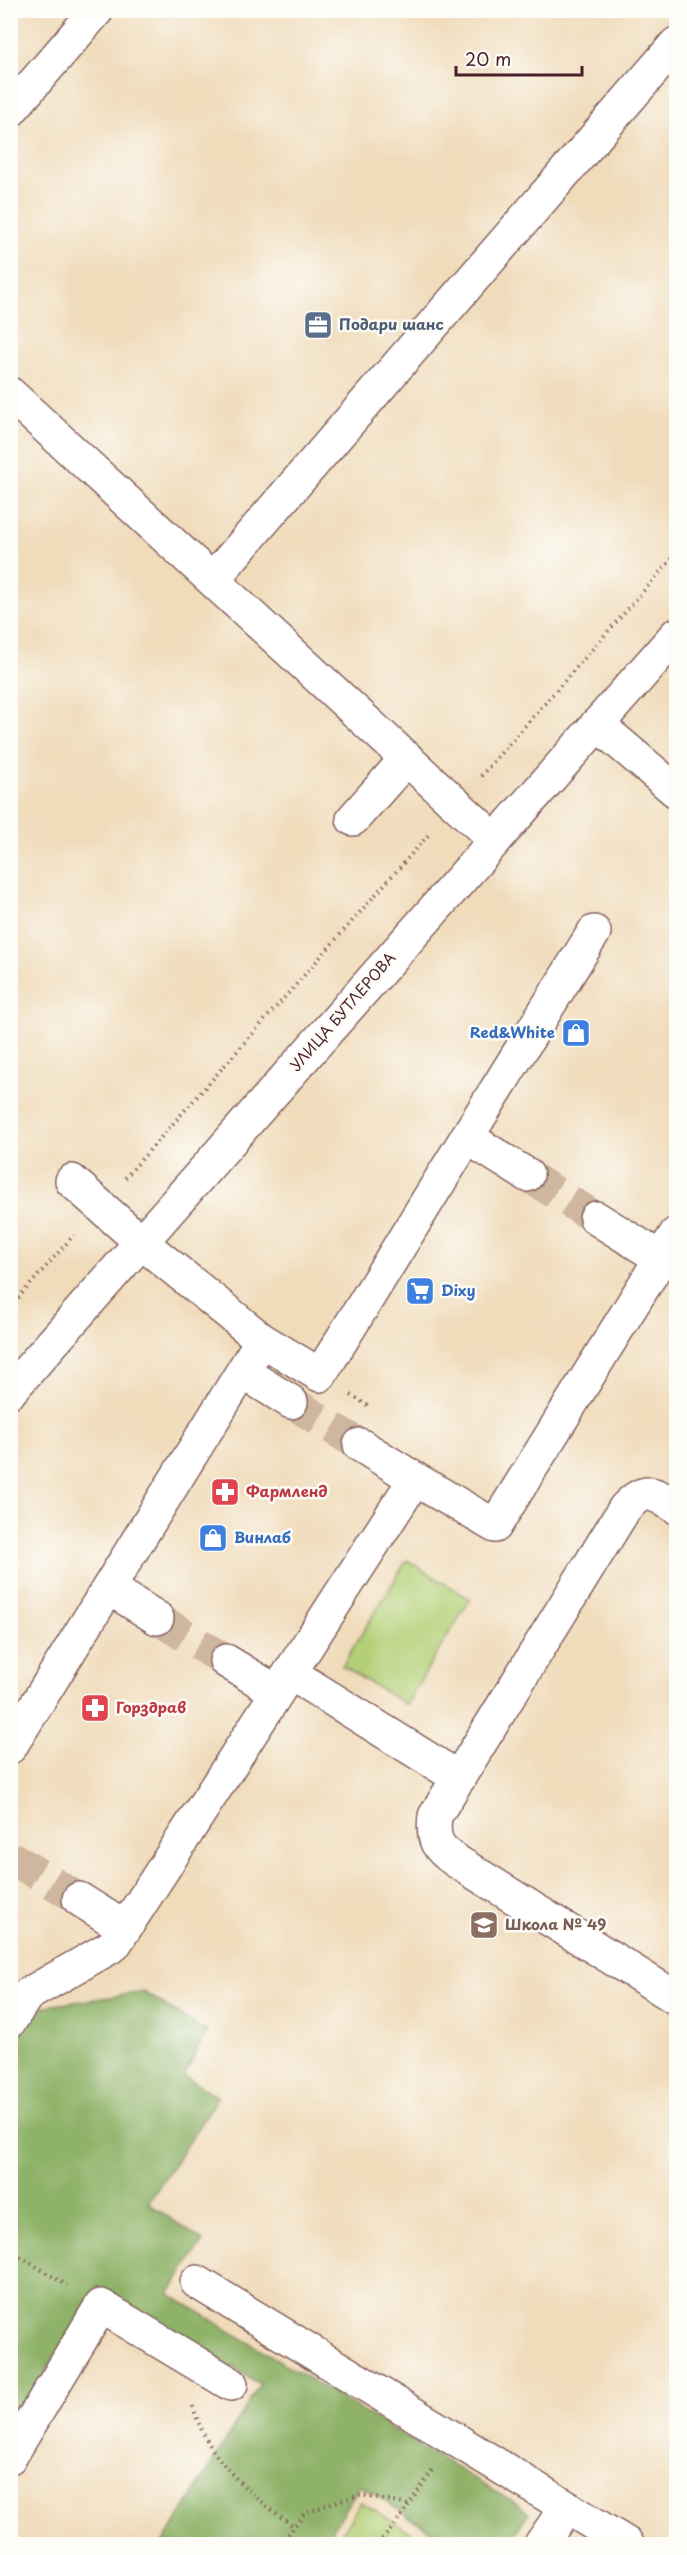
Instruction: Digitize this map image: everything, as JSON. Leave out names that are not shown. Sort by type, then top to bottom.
[{"type":"street","points":[[10,111],[97,10]]},
{"type":"street","points":[[213,579],[676,44]]},
{"type":"street","points":[[10,394],[494,839]]},
{"type":"street","name":"УЛИЦА БУТЛЕРОВА","points":[[10,1391],[676,635]]},
{"type":"street","points":[[597,724],[676,791]]},
{"type":"street","points":[[353,819],[407,758]]},
{"type":"street","points":[[72,1181],[141,1242],[262,1340],[320,1375],[594,932]]},
{"type":"street","points":[[466,1137],[527,1175]]},
{"type":"street","points":[[360,1445],[495,1526],[669,1246],[596,1218]]},
{"type":"street","points":[[10,1747],[262,1340]]},
{"type":"street","points":[[243,1372],[291,1402]]},
{"type":"street","points":[[10,2021],[27,1995],[114,1945],[415,1479]]},
{"type":"street","points":[[676,1507],[650,1493],[637,1495],[625,1508],[435,1816],[433,1831],[441,1850],[676,1998]]},
{"type":"street","points":[[109,1588],[157,1618]]},
{"type":"street","points":[[226,1661],[283,1683],[459,1778]]},
{"type":"street","points":[[79,1899],[125,1928]]},
{"type":"street","points":[[197,2282],[627,2544]]},
{"type":"street","points":[[10,2457],[101,2306],[231,2384]]},
{"type":"street","points":[[541,2544],[566,2508]]},
{"type":"path","points":[[10,1306],[676,554]]},
{"type":"path","points":[[10,2251],[39,2268]]},
{"type":"path","points":[[179,2353],[194,2412],[211,2447],[240,2486],[294,2527]]},
{"type":"path","points":[[378,2544],[409,2505],[453,2438]]},
{"type":"path","points":[[281,2544],[304,2514],[361,2495],[409,2505]]},
{"type":"green space","points":[[407,1560],[470,1599],[406,1705],[342,1666]]},
{"type":"green space","points":[[144,1992],[207,2032],[184,2076],[218,2097],[148,2203],[203,2241],[169,2294],[529,2512],[508,2544],[451,2544],[360,2485],[323,2544],[163,2544],[260,2384],[97,2286],[11,2429],[11,2045],[34,2008]]},
{"type":"green space","points":[[361,2502],[428,2544],[334,2544]]},
{"type":"tunnel","points":[[527,1175],[596,1218]]},
{"type":"tunnel","points":[[291,1402],[360,1445]]},
{"type":"tunnel","points":[[157,1618],[226,1661]]},
{"type":"tunnel","points":[[10,1857],[79,1899]]},
{"type":"place","name":"Подари шанс","points":[[318,325]]},
{"type":"place","name":"Red&White","points":[[576,1033]]},
{"type":"place","name":"Dixy","points":[[420,1291]]},
{"type":"place","name":"Фармленд","points":[[225,1492]]},
{"type":"place","name":"Винлаб","points":[[213,1538]]},
{"type":"place","name":"Горздрав","points":[[95,1708]]},
{"type":"place","name":"Школа № 49","points":[[484,1925]]}]
